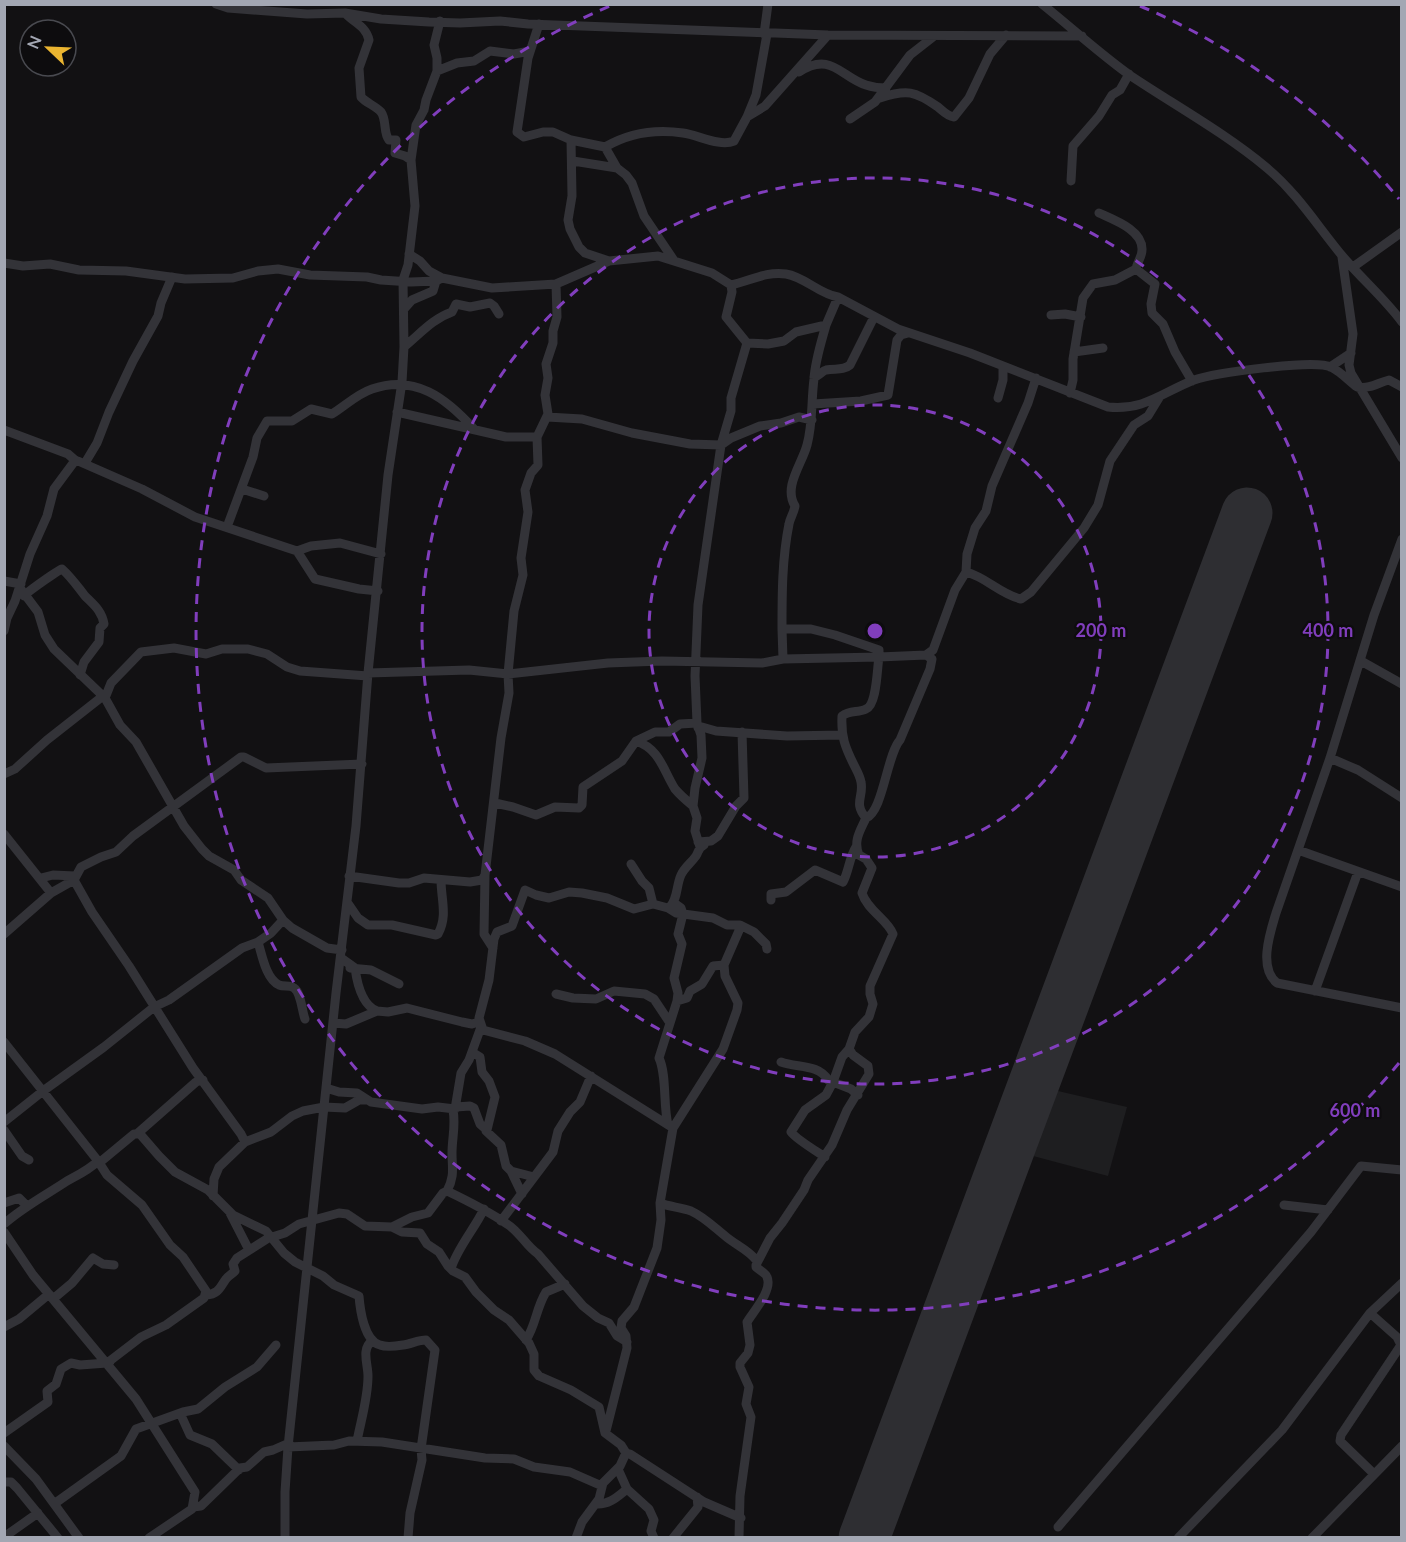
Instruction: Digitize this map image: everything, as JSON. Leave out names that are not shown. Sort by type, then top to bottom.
[{"type":"street","points":[[216,4],[228,8],[307,14],[345,13],[381,19],[460,23],[500,21],[766,34],[933,37],[1082,36]]},
{"type":"street","points":[[539,24],[530,51],[517,132],[524,137],[553,132],[571,140],[605,147],[618,139],[640,132],[682,132],[730,143],[734,141],[747,117],[756,95],[766,34],[768,4]]},
{"type":"street","points":[[1042,4],[1094,48],[1129,74],[1238,146],[1292,190],[1342,255],[1401,322]]},
{"type":"street","points":[[345,13],[365,29],[369,40],[359,68],[361,97],[381,112],[386,136],[389,140],[396,140],[394,152],[411,160]]},
{"type":"street","points":[[284,1536],[288,1445],[362,764],[368,674],[388,475],[402,382],[404,280],[415,206],[411,160],[416,126],[424,110],[437,70],[434,45],[440,21]]},
{"type":"street","points":[[747,117],[765,106],[828,35]]},
{"type":"street","points":[[850,119],[880,98],[900,91],[913,93],[948,116],[954,117],[969,98],[990,54],[1006,35]]},
{"type":"street","points":[[880,98],[910,55],[933,37]]},
{"type":"street","points":[[437,70],[457,63],[474,61],[490,51],[514,54],[530,51]]},
{"type":"street","points":[[789,79],[802,70],[820,65],[834,67],[868,86],[886,88]]},
{"type":"street","points":[[1071,181],[1072,146],[1099,116],[1129,74]]},
{"type":"street","points":[[571,140],[573,161],[572,196],[568,220],[570,229],[579,247],[585,253],[609,261]]},
{"type":"street","points":[[605,147],[617,168],[632,183],[645,216],[674,261]]},
{"type":"street","points":[[573,161],[617,168]]},
{"type":"street","points":[[1070,393],[1083,298],[1089,288],[1102,281],[1115,280],[1136,269],[1142,248],[1140,240],[1125,225],[1099,213]]},
{"type":"street","points":[[1353,267],[1401,232]]},
{"type":"street","points":[[409,254],[439,279]]},
{"type":"street","points":[[1342,255],[1353,334],[1349,365],[1351,373],[1357,387],[1401,458]]},
{"type":"street","points":[[4,263],[23,266],[50,264],[79,270],[115,270],[185,279],[233,278],[258,271],[278,269],[310,275],[367,277],[381,280],[439,279],[492,288],[556,284],[609,261],[658,256],[712,273],[731,285],[744,283],[764,274],[793,276],[829,296],[838,297],[908,333],[1036,378],[1096,404],[1120,408],[1134,407],[1160,398],[1192,381],[1216,375],[1304,366],[1330,367],[1357,387],[1371,388],[1389,380],[1401,387]]},
{"type":"street","points":[[1136,269],[1155,284],[1151,304],[1152,314],[1163,324],[1192,381]]},
{"type":"street","points":[[4,632],[7,618],[22,589],[32,547],[47,516],[54,489],[58,481],[81,462],[97,443],[109,412],[158,316],[172,277]]},
{"type":"street","points":[[404,309],[412,300],[433,291],[439,279]]},
{"type":"street","points":[[493,948],[484,934],[485,875],[501,738],[509,693],[508,674],[513,610],[523,575],[521,558],[528,512],[525,490],[531,473],[538,465],[537,437],[547,417],[546,364],[553,343],[553,331],[557,317],[556,284]]},
{"type":"street","points":[[731,285],[732,292],[726,317],[747,343],[768,344],[784,341],[796,332],[826,325]]},
{"type":"street","points":[[783,659],[782,580],[789,524],[795,506],[791,501],[790,490],[807,446],[819,346],[838,297]]},
{"type":"street","points":[[404,347],[440,316],[452,312],[456,304],[470,307],[490,303],[499,314]]},
{"type":"street","points":[[1051,315],[1065,314],[1081,317]]},
{"type":"street","points":[[814,378],[826,370],[846,369],[854,359],[874,317]]},
{"type":"street","points":[[547,417],[582,420],[632,433],[690,444],[721,445],[731,438],[760,426],[781,423],[888,395],[897,340],[901,335],[908,333]]},
{"type":"street","points":[[702,843],[696,831],[697,818],[693,806],[702,758],[697,725],[696,662],[700,586],[721,445],[747,343]]},
{"type":"street","points":[[1074,352],[1103,348]]},
{"type":"street","points":[[1330,367],[1351,353]]},
{"type":"street","points":[[998,398],[1003,380],[1003,366]]},
{"type":"street","points":[[771,900],[771,894],[786,892],[816,870],[843,882],[866,818],[873,813],[890,764],[893,748],[900,740],[930,669],[930,655],[955,590],[966,572],[967,554],[975,528],[986,511],[992,486],[1020,423],[1036,378]]},
{"type":"street","points":[[227,527],[253,457],[257,438],[267,421],[292,421],[311,409],[332,414],[370,389],[402,382],[432,394],[459,412],[474,429]]},
{"type":"street","points":[[966,572],[974,574],[989,585],[1016,598],[1021,599],[1029,594],[1081,532],[1098,505],[1110,461],[1134,425],[1148,416],[1160,398]]},
{"type":"street","points":[[397,412],[506,437],[537,437]]},
{"type":"street","points":[[4,430],[68,454],[195,517],[297,551],[315,579],[378,591]]},
{"type":"street","points":[[242,489],[264,496]]},
{"type":"street","points":[[1401,539],[1269,938],[1268,964],[1270,978],[1277,983],[1401,1008]]},
{"type":"street","points":[[297,551],[310,546],[340,543],[381,554]]},
{"type":"street","points":[[1392,565],[1401,570]]},
{"type":"street","points":[[4,580],[28,590],[44,583],[56,571],[62,569],[96,604],[104,624],[100,628],[99,642],[84,662],[80,675]]},
{"type":"street","points":[[22,589],[38,612],[45,635],[54,649],[102,694],[120,726],[136,742],[172,807],[202,849],[234,870],[241,880],[268,898],[283,920],[292,928],[317,944],[341,954],[355,968],[357,981],[366,1004],[377,1011],[388,1012],[411,1008],[462,1022],[480,1024],[486,1031],[525,1041],[555,1054],[671,1126]]},
{"type":"street","points":[[782,629],[811,629],[835,634],[879,650],[873,702],[866,710],[844,714],[842,735],[847,751],[860,775],[862,786],[858,802],[866,818]]},
{"type":"street","points":[[4,774],[15,770],[102,694],[141,652],[180,648],[206,654],[222,649],[248,649],[267,654],[287,667],[300,671],[368,674],[469,670],[508,674],[608,663],[762,663],[783,659],[930,655]]},
{"type":"street","points":[[1360,661],[1401,684]]},
{"type":"street","points":[[495,803],[536,815],[555,807],[579,808],[582,805],[583,787],[622,761],[636,741],[655,732],[669,732],[680,724],[787,736],[842,735]]},
{"type":"street","points":[[671,905],[680,877],[702,843],[718,836],[736,806],[744,798],[742,732]]},
{"type":"street","points":[[636,741],[646,744],[657,755],[677,792],[693,806]]},
{"type":"street","points":[[4,934],[51,893],[74,878],[81,867],[116,852],[133,836],[243,756],[267,768],[362,764]]},
{"type":"street","points":[[1330,758],[1358,770],[1401,798]]},
{"type":"street","points":[[4,834],[51,893]]},
{"type":"street","points":[[825,1157],[804,1141],[793,1136],[791,1132],[805,1110],[826,1095],[855,1032],[869,1017],[873,1004],[870,986],[893,934],[864,899],[862,891],[873,868],[869,861],[859,855],[856,848]]},
{"type":"street","points":[[1298,850],[1401,887]]},
{"type":"street","points":[[631,864],[649,888],[653,904]]},
{"type":"street","points":[[1315,991],[1358,872]]},
{"type":"street","points":[[41,878],[53,875],[74,878]]},
{"type":"street","points":[[349,876],[409,883],[424,878],[479,881],[485,875]]},
{"type":"street","points":[[74,878],[92,912],[196,1071],[199,1081],[242,1134],[245,1142]]},
{"type":"street","points":[[347,902],[358,918],[368,925],[392,925],[436,935],[443,922],[441,880]]},
{"type":"street","points":[[392,1227],[412,1217],[428,1213],[443,1192],[447,1191],[452,1181],[454,1108],[461,1073],[472,1052],[480,1024],[494,939],[497,932],[512,926],[525,890],[549,898],[568,892],[595,895],[634,909],[653,904],[681,908],[683,914],[678,934],[682,944],[674,978],[678,993],[677,1001],[659,1058],[662,1066],[664,1102],[671,1126],[664,1205],[657,1248],[634,1307],[622,1321],[621,1328],[627,1348],[605,1433]]},
{"type":"street","points":[[683,914],[713,918],[754,932],[766,944],[767,949]]},
{"type":"street","points":[[4,1122],[154,1007],[169,1000],[242,948],[258,942],[271,933],[283,920]]},
{"type":"street","points":[[671,1126],[723,1049],[737,1010],[738,1003],[725,976],[724,965],[738,928]]},
{"type":"street","points":[[258,942],[273,981],[278,985],[296,990],[305,1019]]},
{"type":"street","points":[[677,1001],[687,998],[690,991],[701,986],[713,966],[724,965]]},
{"type":"street","points":[[339,971],[355,968],[371,970],[399,984]]},
{"type":"street","points":[[556,993],[573,998],[596,999],[614,991],[645,994],[654,999],[670,1023]]},
{"type":"street","points":[[164,1023],[169,1000]]},
{"type":"street","points":[[333,1023],[346,1024],[377,1011]]},
{"type":"street","points":[[4,1042],[107,1175],[142,1205],[170,1245],[183,1257],[206,1291],[206,1295]]},
{"type":"street","points":[[739,1538],[740,1496],[751,1417],[746,1404],[749,1387],[740,1363],[748,1353],[750,1345],[747,1322],[758,1308],[768,1280],[756,1267],[757,1261],[832,1146],[847,1110],[865,1084],[870,1070],[849,1049]]},
{"type":"street","points":[[472,1052],[480,1057],[482,1072],[489,1081],[495,1096],[486,1131]]},
{"type":"street","points":[[781,1062],[825,1073],[828,1080],[851,1089],[858,1095]]},
{"type":"street","points":[[501,1221],[553,1152],[558,1131],[570,1112],[580,1102],[591,1076]]},
{"type":"street","points":[[4,1224],[27,1206],[98,1164],[199,1081]]},
{"type":"street","points":[[326,1088],[339,1092],[357,1093],[365,1100]]},
{"type":"street","points":[[213,1196],[214,1179],[219,1167],[245,1142],[271,1132],[292,1116],[303,1111],[324,1107],[345,1108],[359,1100],[422,1109],[470,1106],[483,1110],[494,1105]]},
{"type":"street","points":[[474,1108],[480,1124],[501,1145],[506,1166],[511,1171],[522,1194]]},
{"type":"street","points":[[4,1130],[22,1156],[29,1160]]},
{"type":"street","points":[[138,1133],[176,1172],[201,1186],[230,1213],[249,1251]]},
{"type":"street","points":[[1058,1527],[1328,1210],[1361,1166],[1401,1170]]},
{"type":"street","points":[[511,1171],[534,1177]]},
{"type":"street","points":[[447,1191],[484,1209],[522,1236],[530,1248],[538,1254],[583,1306],[598,1318],[609,1323],[617,1336],[627,1342]]},
{"type":"street","points":[[4,1203],[19,1198],[27,1206]]},
{"type":"street","points":[[664,1205],[681,1207],[713,1224],[724,1236],[751,1252],[757,1261]]},
{"type":"street","points":[[1284,1205],[1328,1210]]},
{"type":"street","points":[[451,1269],[454,1258],[478,1223],[484,1209]]},
{"type":"street","points":[[230,1213],[266,1231],[284,1253],[295,1262],[308,1267],[334,1285],[359,1296],[359,1306],[365,1328],[372,1341],[381,1346],[399,1346],[426,1340],[435,1350],[421,1449],[422,1460],[410,1513],[408,1538]]},
{"type":"street","points":[[4,1433],[45,1406],[48,1402],[47,1390],[56,1384],[61,1369],[71,1364],[107,1362],[141,1337],[166,1325],[206,1295],[221,1289],[227,1277],[235,1271],[234,1261],[249,1251],[271,1237],[313,1219],[339,1213],[347,1214],[365,1226],[392,1227],[402,1232],[420,1233],[427,1244],[439,1252],[451,1269],[465,1277],[476,1292],[494,1310],[509,1320],[526,1340],[532,1348],[534,1370],[539,1376],[596,1404],[602,1411],[605,1433],[621,1445],[626,1453],[700,1502],[741,1518]]},
{"type":"street","points":[[4,1232],[33,1275],[107,1362],[153,1424],[195,1492],[193,1507]]},
{"type":"street","points":[[4,1327],[72,1283],[93,1258],[103,1264],[114,1265]]},
{"type":"street","points":[[1178,1538],[1282,1430],[1370,1313],[1401,1283]]},
{"type":"street","points":[[526,1340],[533,1329],[535,1315],[546,1292],[565,1284]]},
{"type":"street","points":[[1370,1313],[1397,1337],[1401,1345],[1341,1435],[1340,1441],[1373,1473]]},
{"type":"street","points":[[357,1441],[368,1377],[366,1349],[372,1341]]},
{"type":"street","points":[[54,1504],[121,1456],[133,1431],[180,1413],[198,1409],[225,1387],[257,1367],[276,1346]]},
{"type":"street","points":[[180,1413],[190,1435],[212,1444],[239,1470]]},
{"type":"street","points":[[170,1417],[187,1427]]},
{"type":"street","points":[[148,1538],[193,1507],[201,1506],[239,1470],[264,1452],[288,1445],[382,1442],[485,1458],[514,1459],[534,1467],[570,1472],[602,1486]]},
{"type":"street","points":[[4,1446],[36,1479],[79,1538]]},
{"type":"street","points":[[1312,1538],[1401,1446]]},
{"type":"street","points":[[576,1538],[582,1522],[599,1499],[602,1486],[618,1469],[626,1453]]},
{"type":"street","points":[[618,1469],[627,1489],[649,1509],[654,1520],[651,1531],[654,1538]]},
{"type":"street","points":[[4,1482],[11,1482],[18,1488],[57,1538]]},
{"type":"street","points":[[596,1504],[612,1501],[627,1489]]},
{"type":"street","points":[[673,1538],[700,1502]]},
{"type":"street","points":[[4,1537],[38,1513]]},
{"type":"shaded area","points":[[1045,1088],[1127,1107],[1108,1176],[1022,1153]]},
{"type":"runway","points":[[864,1538],[1247,513]]}]
